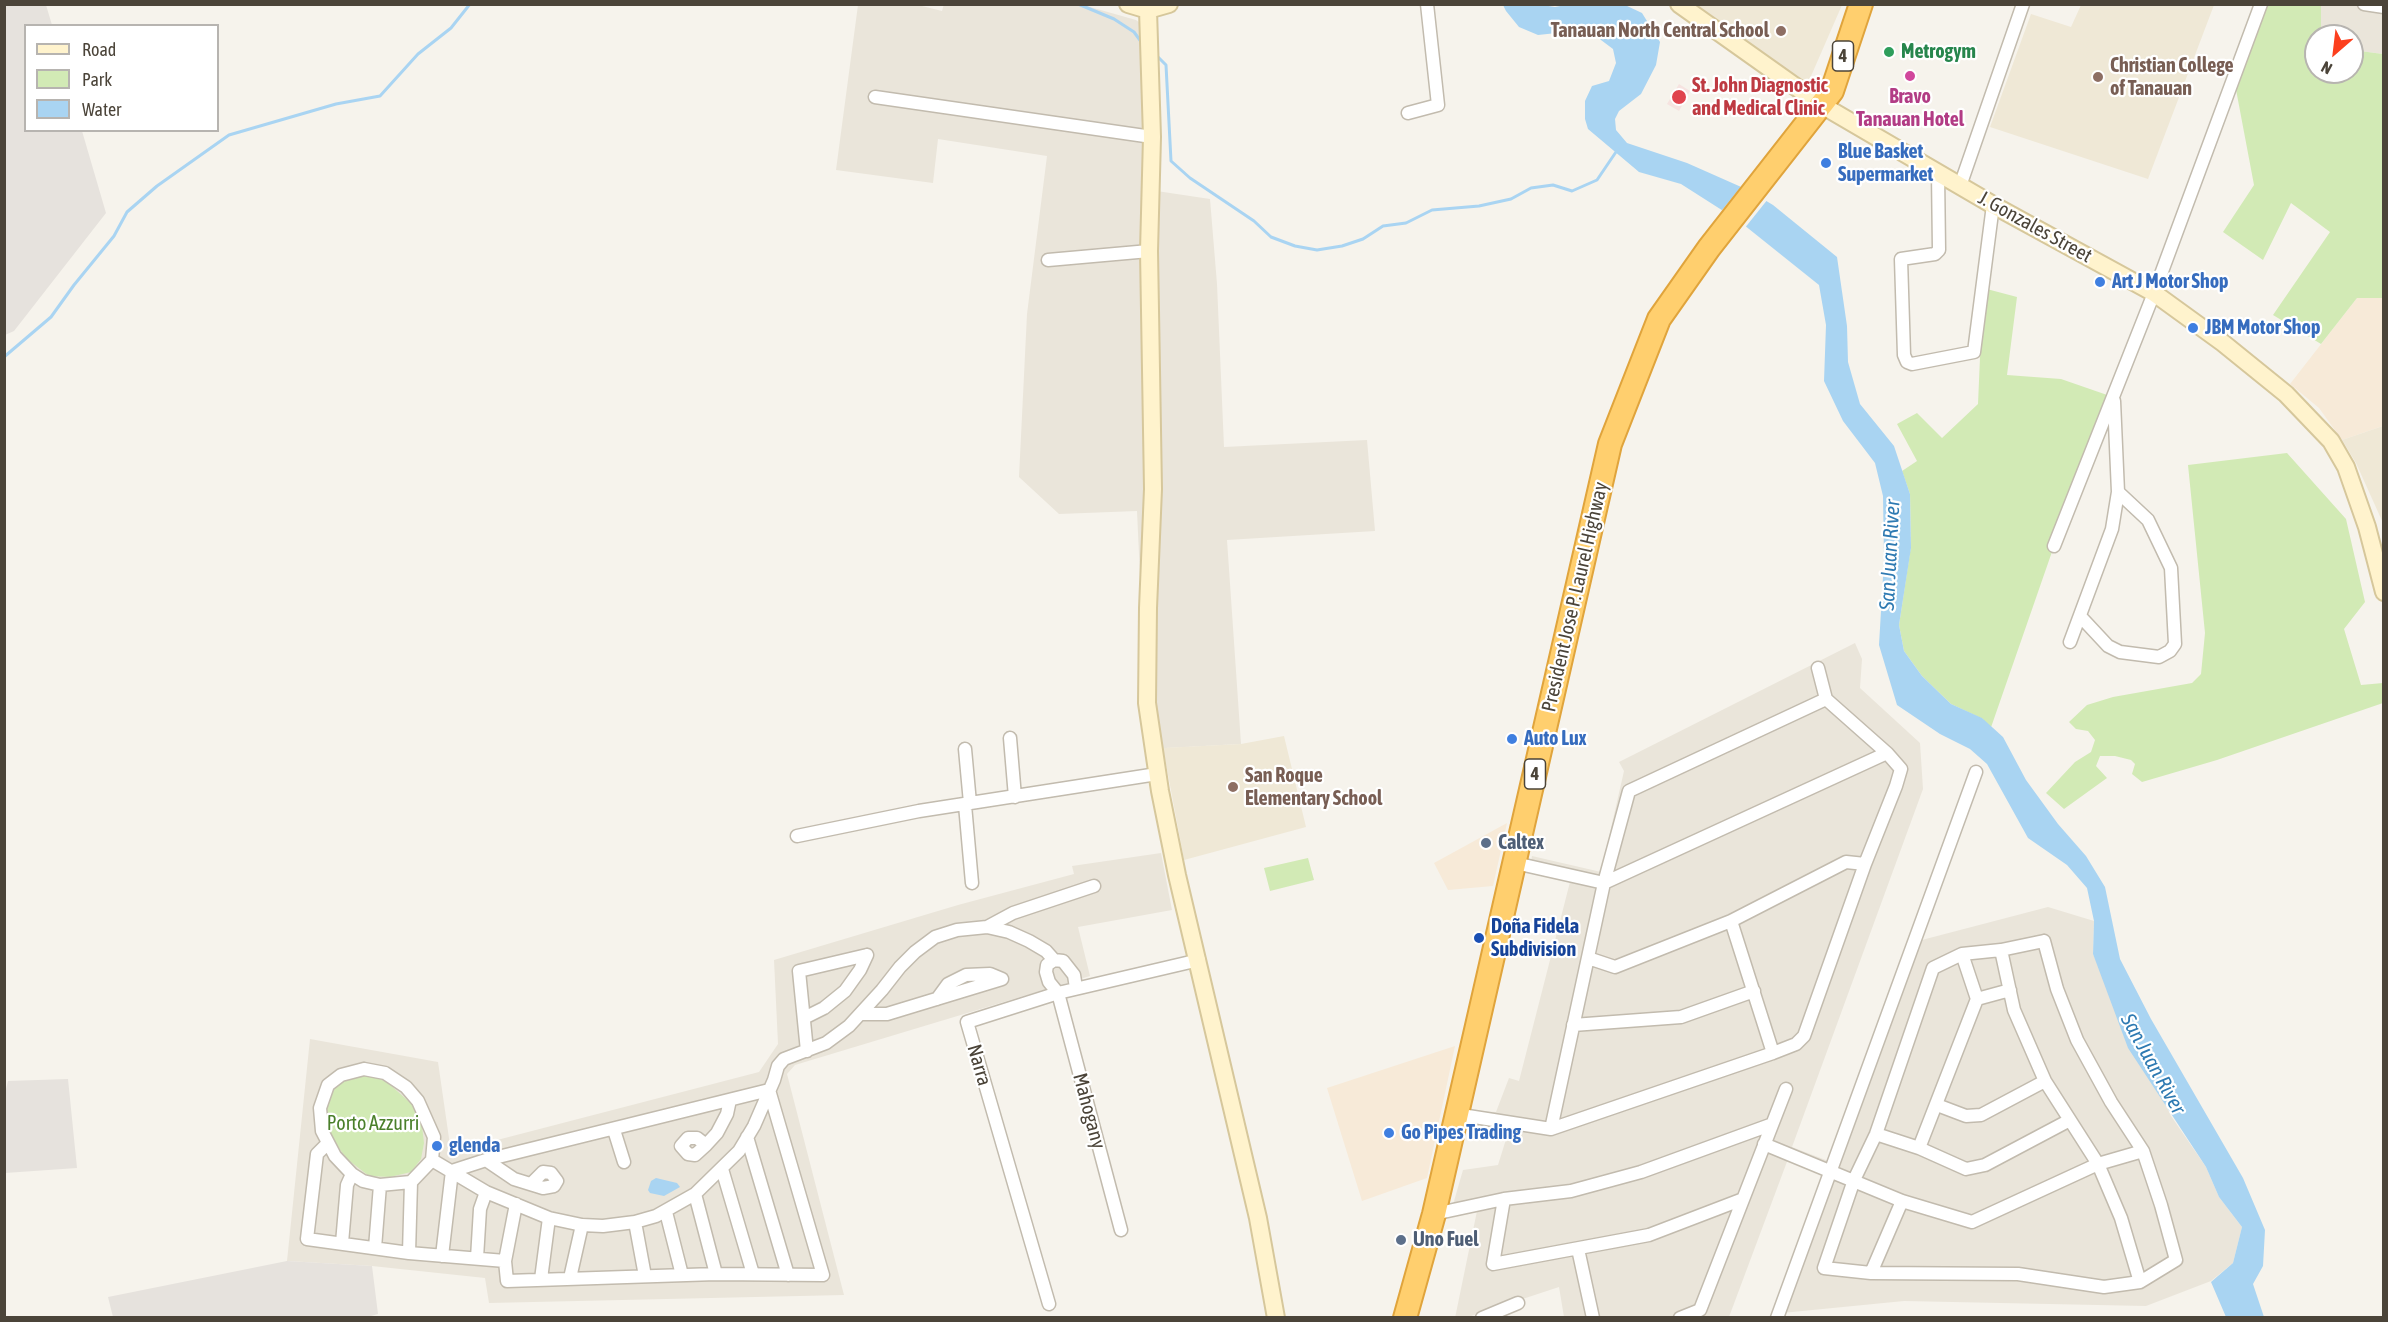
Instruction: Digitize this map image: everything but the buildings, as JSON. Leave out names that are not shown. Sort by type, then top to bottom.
[{"type":"highway","name":"President Jose P. Laurel Highway","points":[[1820,104],[1821,88],[1851,4]]},
{"type":"highway","name":"President Jose P. Laurel Highway","points":[[1405,1317],[1434,1214],[1590,523],[1610,444],[1659,319],[1709,248],[1832,91],[1861,4]]},
{"type":"street","points":[[1128,4],[1148,7],[1169,4]]},
{"type":"street","points":[[1408,113],[1438,105],[1427,4]]},
{"type":"street","name":"J. Gonzales Street","points":[[1679,4],[1820,104],[1992,206],[2154,293],[2223,343],[2286,394],[2331,441],[2346,467],[2358,500],[2384,592]]},
{"type":"street","points":[[1960,186],[2023,4]]},
{"type":"street","points":[[2054,546],[2154,293],[2261,4]]},
{"type":"street","points":[[2364,4],[2384,7]]},
{"type":"street","points":[[1148,7],[1152,137],[1149,251],[1154,489],[1148,608],[1147,703],[1157,774],[1179,883],[1258,1218],[1276,1317]]},
{"type":"street","points":[[875,97],[1152,137]]},
{"type":"street","points":[[1938,173],[1939,250],[1935,254],[1901,259],[1904,355],[1907,362],[1912,364],[1974,352],[1992,206]]},
{"type":"street","points":[[1048,260],[1149,251]]},
{"type":"street","points":[[2070,642],[2112,529],[2118,492],[2114,397]]},
{"type":"street","points":[[2080,616],[2108,646],[2120,652],[2159,657],[2170,651],[2175,644],[2171,568],[2148,520],[2118,492]]},
{"type":"street","points":[[1455,1114],[1551,1129],[1773,1053],[1796,1044],[1803,1036],[1901,769],[1887,753],[1826,699],[1818,668]]},
{"type":"street","points":[[1551,1129],[1604,883],[1629,790],[1826,699]]},
{"type":"street","points":[[1010,738],[1015,797]]},
{"type":"street","points":[[966,749],[972,883]]},
{"type":"street","points":[[1515,863],[1604,883],[1887,753]]},
{"type":"street","points":[[1777,1317],[1976,772]]},
{"type":"street","points":[[797,836],[919,811],[1157,774]]},
{"type":"street","points":[[1588,958],[1615,966],[1731,921],[1846,862],[1865,864]]},
{"type":"street","points":[[987,927],[1013,913],[1094,886]]},
{"type":"street","points":[[1731,921],[1773,1053]]},
{"type":"street","points":[[432,1160],[486,1192],[549,1218],[582,1225],[635,1222],[666,1212],[695,1194],[722,1169],[747,1137],[778,1066],[784,1059],[826,1043],[861,1014],[900,967],[935,937],[957,930],[987,927],[1029,941],[1046,951],[1051,963]]},
{"type":"street","points":[[2044,941],[2057,989],[2077,1040],[2111,1102],[2143,1151],[2162,1204],[2176,1260],[2140,1282],[2104,1287],[2018,1274],[1871,1273],[1824,1268],[1854,1180],[1876,1134],[1933,968],[1962,954],[2001,950],[2044,941]]},
{"type":"street","points":[[2001,950],[2014,1010],[2045,1081],[2098,1164],[2121,1218],[2140,1282]]},
{"type":"street","points":[[1919,1148],[1977,999],[1962,954]]},
{"type":"street","points":[[804,1018],[824,1008],[845,991],[860,970],[867,955],[799,971],[807,1051]]},
{"type":"street","name":"Narra","points":[[1049,1304],[967,1022],[1076,988],[1199,960]]},
{"type":"street","points":[[1051,963],[1063,961],[1074,975],[1076,988]]},
{"type":"street","points":[[1051,963],[1046,972],[1049,982],[1058,993]]},
{"type":"street","points":[[1977,999],[2010,990]]},
{"type":"street","points":[[1573,1025],[1681,1017],[1754,991]]},
{"type":"street","name":"Mahogany","points":[[1058,993],[1121,1230]]},
{"type":"street","points":[[861,1014],[887,1014],[937,999]]},
{"type":"street","points":[[364,1069],[385,1073],[406,1087],[418,1101],[434,1137],[432,1160],[411,1182],[380,1185],[363,1181],[352,1174],[327,1144],[322,1131],[320,1108],[328,1085],[341,1075],[364,1069]]},
{"type":"street","points":[[1936,1105],[1966,1116],[1981,1115],[2045,1081]]},
{"type":"street","points":[[1680,1317],[1700,1310],[1770,1125],[1786,1089]]},
{"type":"street","points":[[452,1171],[486,1160],[769,1090]]},
{"type":"street","points":[[516,1204],[505,1261],[507,1281],[716,1274],[823,1275],[769,1090]]},
{"type":"street","points":[[706,1145],[717,1133],[728,1114],[730,1100]]},
{"type":"street","points":[[1876,1134],[1919,1148],[1966,1169],[1985,1165],[2068,1120]]},
{"type":"street","points":[[1434,1214],[1504,1199],[1571,1191],[1641,1172],[1770,1125]]},
{"type":"street","points":[[614,1130],[624,1162]]},
{"type":"street","points":[[747,1137],[788,1275]]},
{"type":"street","points":[[1764,1143],[1902,1200],[1971,1222],[2098,1164],[2143,1151]]},
{"type":"street","points":[[327,1144],[317,1154],[307,1239],[442,1256],[505,1261]]},
{"type":"street","points":[[486,1160],[514,1179],[531,1184]]},
{"type":"street","points":[[722,1169],[753,1274]]},
{"type":"street","points":[[442,1256],[452,1171]]},
{"type":"street","points":[[342,1243],[347,1185],[352,1174]]},
{"type":"street","points":[[409,1252],[411,1182]]},
{"type":"street","points":[[375,1248],[380,1185]]},
{"type":"street","points":[[477,1258],[480,1209],[486,1192]]},
{"type":"street","points":[[695,1194],[716,1274]]},
{"type":"street","points":[[1504,1199],[1493,1264],[1649,1235],[1743,1199]]},
{"type":"street","points":[[1871,1273],[1902,1200]]},
{"type":"street","points":[[666,1212],[682,1275]]},
{"type":"street","points":[[541,1279],[549,1218]]},
{"type":"street","points":[[635,1222],[645,1276]]},
{"type":"street","points":[[570,1278],[582,1225]]},
{"type":"street","points":[[1578,1250],[1593,1317]]},
{"type":"street","points":[[1482,1317],[1518,1303]]},
{"type":"shaded area","points":[[5,4],[46,5],[52,24],[24,24],[24,132],[82,132],[106,213],[14,331],[5,335]]},
{"type":"shaded area","points":[[944,4],[1083,5],[1136,20],[1153,33],[1150,190],[1210,199],[1217,284],[1224,447],[1367,440],[1375,531],[1227,540],[1241,744],[1148,749],[1137,511],[1059,514],[1019,477],[1027,314],[1047,156],[938,139],[933,183],[836,170],[858,5],[918,5],[942,11]]},
{"type":"shaded area","name":"Tanauan North Central School","points":[[1690,5],[1842,5],[1808,83]]},
{"type":"shaded area","name":"Christian College of Tanauan","points":[[2081,5],[2214,5],[2148,179],[1990,127],[2031,14],[2071,27]]},
{"type":"shaded area","points":[[2321,5],[2383,5],[2383,54],[2364,52],[2364,24],[2321,24]]},
{"type":"shaded area","name":"St. John Diagnostic and Medical Clinic","points":[[1679,84],[1690,91],[1679,111],[1667,104]]},
{"type":"shaded area","points":[[2357,298],[2383,298],[2383,426],[2342,440],[2319,408],[2290,384]]},
{"type":"shaded area","points":[[2384,426],[2383,523],[2356,463],[2342,440]]},
{"type":"shaded area","points":[[1855,643],[1862,659],[1860,688],[1920,743],[1923,789],[1792,1147],[1836,1164],[1918,941],[2048,907],[2094,921],[2093,954],[2171,1116],[2206,1167],[2219,1197],[2242,1227],[2233,1263],[2211,1281],[2146,1306],[1904,1301],[1782,1313],[1832,1176],[1788,1159],[1729,1317],[1564,1317],[1559,1287],[1468,1317],[1455,1318],[1477,1211],[1450,1215],[1463,1170],[1498,1165],[1508,1133],[1474,1128],[1476,1111],[1496,1112],[1509,1078],[1519,1081],[1570,882],[1529,872],[1532,856],[1601,872],[1624,771],[1619,762]]},
{"type":"shaded area","name":"San Roque Elementary School","points":[[1284,736],[1306,827],[1184,860],[1163,748],[1241,744]]},
{"type":"shaded area","name":"Caltex","points":[[1507,823],[1493,886],[1448,890],[1434,863]]},
{"type":"shaded area","points":[[1161,853],[1172,910],[1078,927],[1090,976],[795,1065],[787,1074],[844,1295],[489,1303],[485,1278],[372,1266],[287,1261],[310,1039],[438,1062],[451,1152],[759,1072],[778,1044],[774,960],[958,905],[1074,874],[1072,866]]},
{"type":"shaded area","name":"Go Pipes Trading","points":[[1455,1046],[1427,1178],[1362,1201],[1327,1088]]},
{"type":"shaded area","points":[[68,1079],[77,1168],[5,1173],[4,1097],[8,1081]]},
{"type":"shaded area","points":[[287,1261],[372,1266],[378,1314],[364,1318],[113,1317],[108,1297]]},
{"type":"green space","points":[[2262,5],[2321,5],[2321,24],[2304,24],[2304,84],[2364,84],[2364,52],[2383,54],[2383,298],[2357,298],[2321,344],[2273,315],[2330,232],[2291,203],[2263,260],[2223,232],[2254,185],[2234,79]]},
{"type":"green space","points":[[1983,288],[2017,297],[2007,375],[2061,379],[2113,397],[2054,546],[1988,736],[1983,719],[1951,704],[1922,676],[1904,651],[1899,625],[1911,546],[1910,494],[1902,471],[1917,461],[1897,424],[1917,413],[1942,438],[1978,404]]},
{"type":"green space","points":[[2287,453],[2346,519],[2365,602],[2344,629],[2361,685],[2383,683],[2383,703],[2217,760],[2142,782],[2132,774],[2135,764],[2131,760],[2115,756],[2100,756],[2096,766],[2107,778],[2064,809],[2046,793],[2075,762],[2091,752],[2095,740],[2088,731],[2076,729],[2069,722],[2087,705],[2113,697],[2192,683],[2201,674],[2205,633],[2188,465]]},
{"type":"green space","points":[[1308,858],[1314,880],[1270,891],[1264,868]]},
{"type":"green space","name":"Porto Azzurri","points":[[362,1075],[376,1077],[388,1083],[414,1106],[422,1126],[424,1143],[421,1159],[411,1172],[390,1177],[369,1176],[347,1159],[335,1143],[325,1122],[324,1106],[337,1083],[343,1079]]},
{"type":"water","name":"San Juan River","points":[[1571,4],[1625,5],[1642,13],[1660,42],[1656,65],[1641,94],[1619,111],[1615,119],[1616,130],[1627,143],[1687,163],[1748,190],[1773,205],[1837,257],[1847,326],[1848,362],[1860,404],[1894,446],[1910,494],[1911,548],[1899,625],[1904,651],[1922,676],[1951,704],[1982,718],[2003,737],[2026,780],[2058,824],[2086,856],[2105,887],[2120,959],[2151,1019],[2243,1178],[2265,1230],[2263,1266],[2253,1284],[2264,1317],[2226,1317],[2211,1282],[2233,1263],[2242,1227],[2219,1197],[2206,1167],[2128,1048],[2093,954],[2094,921],[2087,888],[2067,865],[2028,838],[1987,764],[1970,749],[1940,734],[1897,705],[1879,645],[1884,560],[1883,496],[1875,463],[1843,421],[1824,381],[1826,325],[1819,285],[1739,221],[1681,184],[1639,172],[1588,129],[1585,119],[1585,101],[1592,86],[1609,81],[1616,63],[1613,49],[1597,37],[1586,33],[1566,32],[1538,35],[1519,27],[1503,5],[1555,7]]},
{"type":"water","points":[[656,1178],[677,1183],[680,1187],[664,1196],[650,1193],[648,1190],[651,1181]]},
{"type":"pier","points":[[1743,184],[1768,199],[1744,229],[1719,214]]},
{"type":"waterway","points":[[4,357],[51,317],[114,236],[127,212],[157,186],[229,135],[336,104],[380,96],[418,54],[451,28],[470,4]]},
{"type":"waterway","points":[[1078,4],[1114,19],[1134,32],[1142,43]]},
{"type":"waterway","points":[[1156,55],[1166,65],[1171,161],[1190,178],[1254,221],[1271,237],[1295,246],[1317,250],[1342,246],[1363,239],[1383,226],[1406,223],[1432,210],[1479,206],[1511,199],[1531,188],[1553,185],[1572,191],[1597,180],[1618,149]]},
{"type":"place","name":"Tanauan North Central School","points":[[1781,31]]},
{"type":"place","name":"Metrogym","points":[[1889,52]]},
{"type":"place","name":"Bravo Tanauan Hotel","points":[[1910,76]]},
{"type":"place","name":"Christian College of Tanauan","points":[[2098,77]]},
{"type":"place","name":"St. John Diagnostic and Medical Clinic","points":[[1679,97]]},
{"type":"place","name":"Blue Basket Supermarket","points":[[1826,163]]},
{"type":"place","name":"Art J Motor Shop","points":[[2100,282]]},
{"type":"place","name":"JBM Motor Shop","points":[[2193,328]]},
{"type":"place","name":"Auto Lux","points":[[1512,739]]},
{"type":"place","name":"San Roque Elementary School","points":[[1233,787]]},
{"type":"place","name":"Caltex","points":[[1486,843]]},
{"type":"place","name":"Doña Fidela Subdivision","points":[[1479,938]]},
{"type":"place","name":"Go Pipes Trading","points":[[1389,1133]]},
{"type":"place","name":"glenda","points":[[437,1146]]},
{"type":"place","name":"Uno Fuel","points":[[1401,1240]]}]
